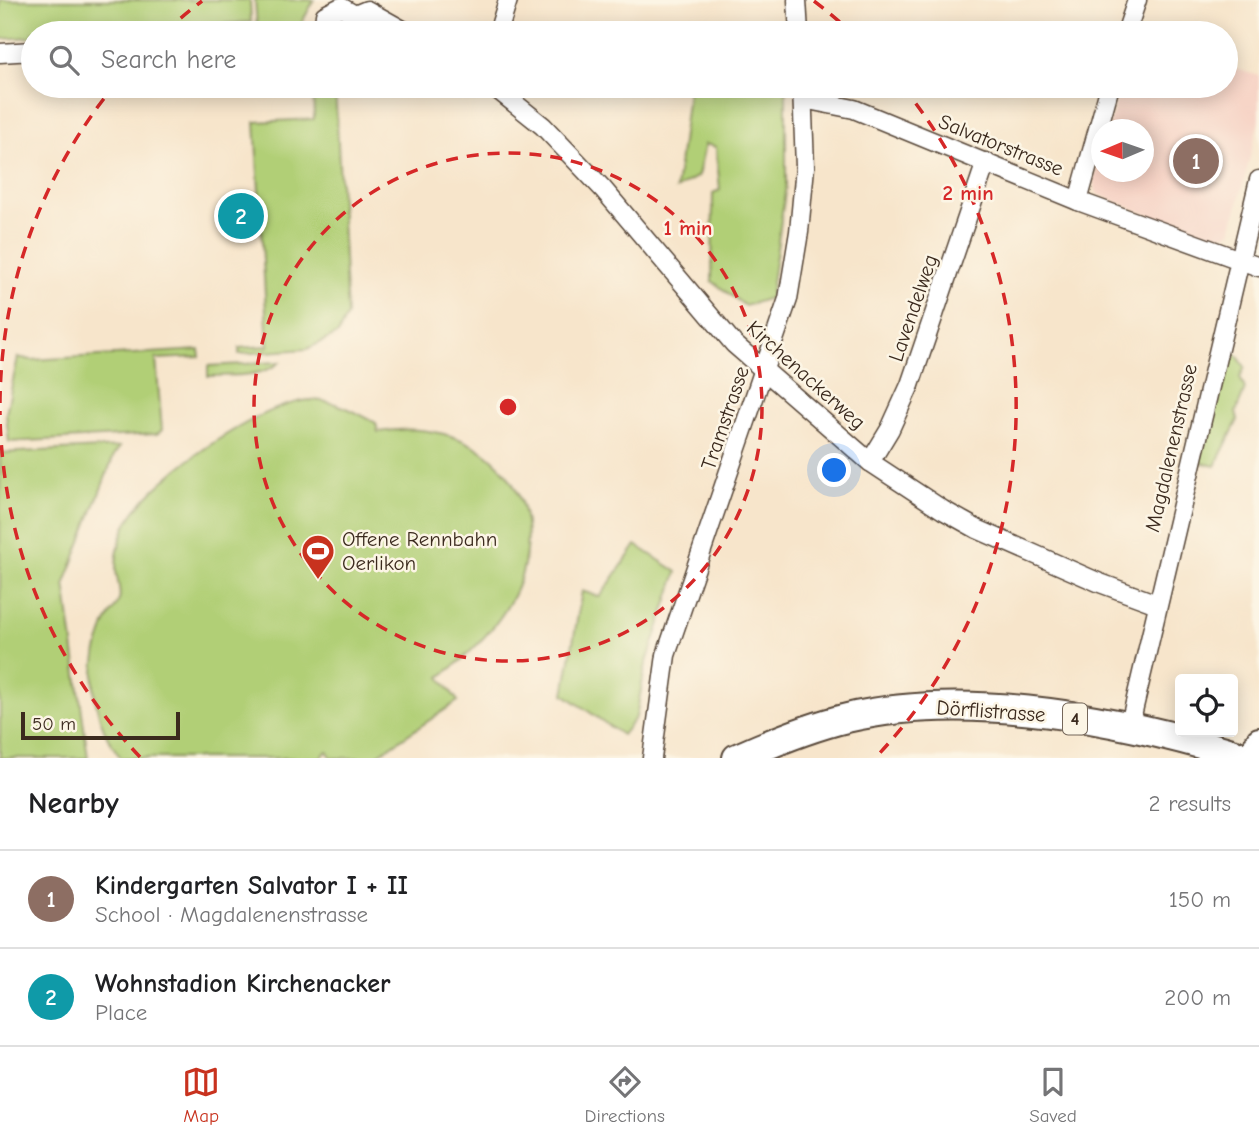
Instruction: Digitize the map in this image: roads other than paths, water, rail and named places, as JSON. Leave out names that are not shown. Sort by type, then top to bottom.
[{"type":"main road","name":"Dörflistrasse","points":[[737,758],[784,737],[848,718],[941,706],[1020,710],[1129,728],[1248,758]]},
{"type":"street","points":[[502,21],[508,0]]},
{"type":"street","points":[[797,0],[798,21]]},
{"type":"street","points":[[1130,21],[1137,0]]},
{"type":"street","points":[[324,21],[325,15],[334,4],[346,8],[354,21]]},
{"type":"street","points":[[358,21],[367,10],[387,21]]},
{"type":"street","points":[[0,53],[21,52]]},
{"type":"street","name":"Kirchenackerweg","points":[[508,98],[542,126],[603,189],[734,344],[764,373],[870,462],[977,529],[1100,583],[1157,604]]},
{"type":"street","name":"Tramstrasse","points":[[652,758],[666,655],[788,299],[799,232],[805,167],[802,98]]},
{"type":"street","name":"Salvatorstrasse","points":[[820,98],[854,109],[1078,201],[1259,267]]},
{"type":"street","points":[[1078,201],[1107,98]]},
{"type":"street","name":"Lavendelweg","points":[[870,462],[890,429],[910,385],[986,162]]},
{"type":"street","name":"Magdalenenstrasse","points":[[1129,728],[1259,180]]},
{"type":"street","points":[[1248,758],[1259,740]]},
{"type":"place","name":"Kindergarten Salvator I + II","points":[[1196,161]]},
{"type":"place","name":"Wohnstadion Kirchenacker","points":[[241,216]]},
{"type":"place","name":"Offene Rennbahn Oerlikon","points":[[318,581]]}]
